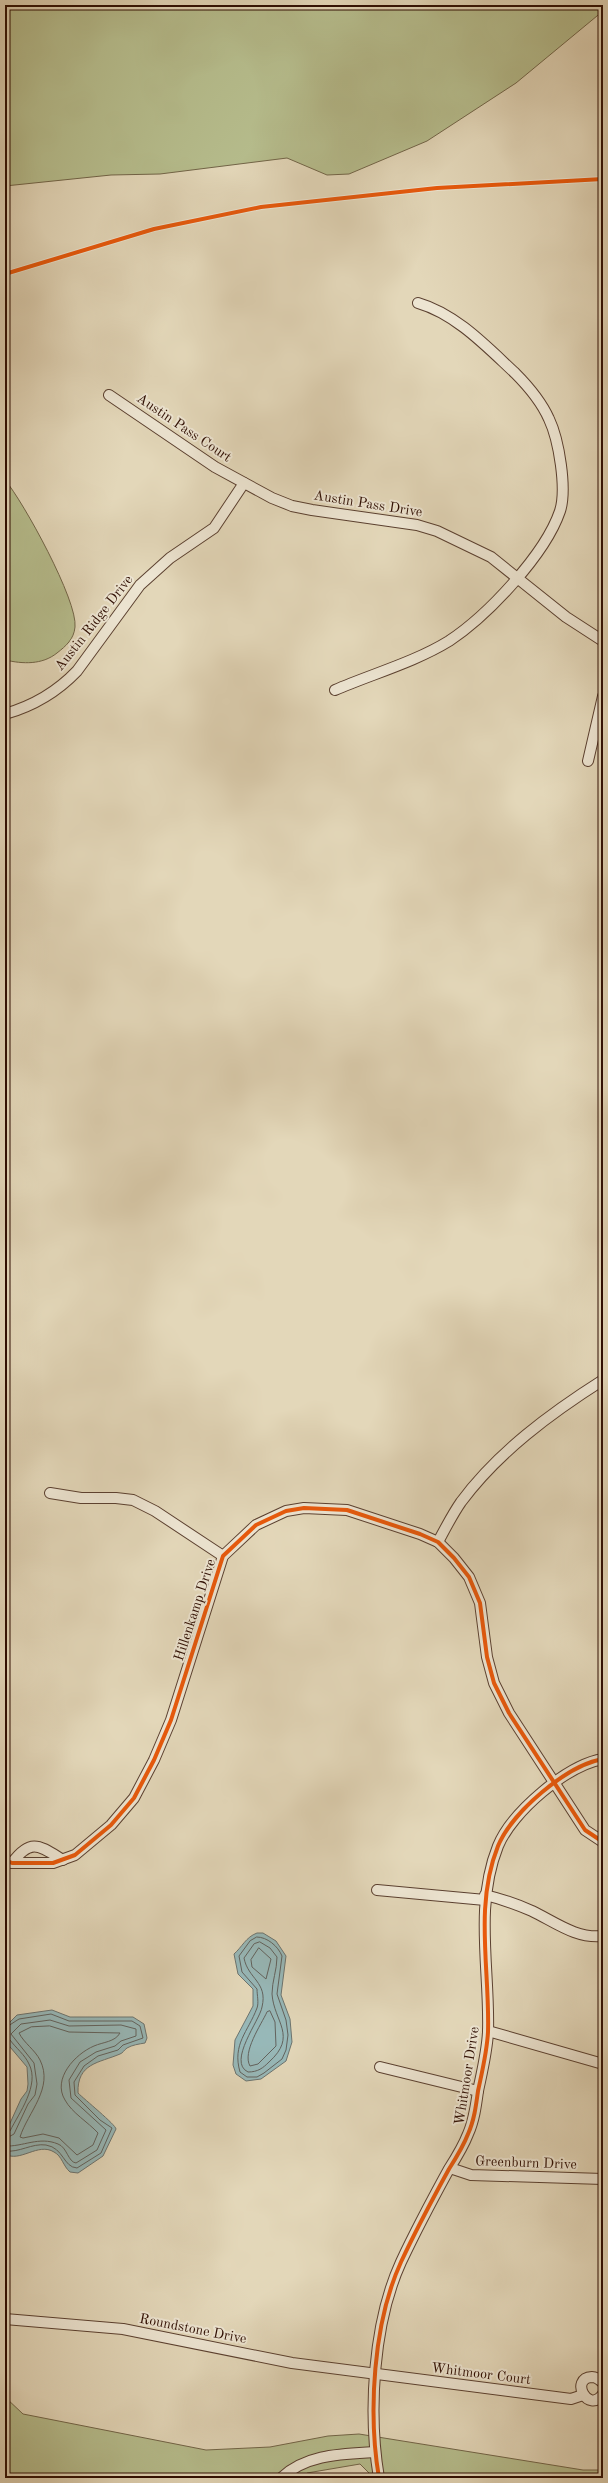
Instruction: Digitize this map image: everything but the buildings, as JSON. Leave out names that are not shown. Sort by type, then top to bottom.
[{"type":"street","points":[[335,690],[449,641],[480,616],[516,579],[546,540],[560,510],[562,482],[557,446],[549,419],[531,388],[496,356],[438,309],[418,303]]},
{"type":"street","name":"Austin Pass Court","points":[[109,395],[215,467],[244,483]]},
{"type":"street","name":"Austin Pass Drive","points":[[244,483],[292,506],[352,516],[380,518],[437,531],[491,557],[516,579],[587,632],[603,641]]},
{"type":"street","name":"Austin Ridge Drive","points":[[5,714],[32,705],[65,684],[77,671],[140,585],[170,558],[214,528],[244,483]]},
{"type":"street","points":[[588,761],[603,696]]},
{"type":"street","points":[[438,1542],[461,1502],[520,1440],[560,1408],[603,1380]]},
{"type":"street","points":[[50,1493],[81,1498],[116,1498],[132,1500],[155,1511],[223,1556]]},
{"type":"street","name":"Hillenkamp Drive","points":[[9,1861],[40,1864],[63,1860],[75,1855],[111,1825],[134,1798],[154,1760],[171,1720],[223,1556],[256,1525],[286,1511],[304,1508],[347,1510],[438,1542],[469,1577],[480,1603],[486,1657],[494,1683],[509,1713],[585,1830],[603,1842]]},
{"type":"street","name":"Whitmoor Drive","points":[[379,2478],[374,2452],[372,2417],[380,2337],[399,2267],[468,2134],[478,2091],[488,2031],[485,1897],[499,1845],[515,1818],[554,1782],[595,1760],[603,1759]]},
{"type":"street","name":"Hillenkamp Drive","points":[[9,1861],[28,1846],[37,1845],[63,1860]]},
{"type":"street","points":[[377,1890],[485,1897],[507,1900],[568,1930],[590,1938],[603,1936]]},
{"type":"street","points":[[488,2031],[603,2064]]},
{"type":"street","points":[[380,2067],[478,2091]]},
{"type":"street","name":"Greenburn Drive","points":[[450,2168],[470,2175],[603,2179]]},
{"type":"street","name":"Roundstone Drive","points":[[5,2318],[123,2329],[292,2364],[375,2375]]},
{"type":"street","name":"Whitmoor Court","points":[[375,2375],[571,2399],[583,2395],[593,2400],[603,2394]]},
{"type":"street","points":[[583,2395],[582,2384],[588,2378],[595,2377],[603,2383]]},
{"type":"street","points":[[281,2478],[299,2465],[332,2454],[374,2452]]},
{"type":"green space","points":[[5,5],[603,5],[603,11],[516,83],[427,141],[349,174],[327,175],[287,158],[160,174],[111,175],[5,186]]},
{"type":"green space","points":[[5,480],[24,508],[48,552],[68,596],[74,614],[75,627],[69,642],[51,657],[39,662],[25,663],[5,660]]},
{"type":"green space","points":[[5,2397],[23,2414],[206,2450],[270,2447],[328,2436],[359,2434],[583,2470],[603,2470],[603,2478],[374,2478],[360,2464],[307,2473],[302,2478],[5,2478]]},
{"type":"water","points":[[257,1933],[263,1933],[276,1941],[286,1956],[281,1995],[290,2019],[292,2042],[286,2061],[261,2079],[246,2081],[236,2074],[233,2065],[235,2040],[253,2006],[253,1989],[238,1974],[234,1954],[247,1940]]},
{"type":"water","points":[[52,2010],[70,2017],[133,2017],[144,2024],[147,2038],[145,2043],[129,2047],[121,2054],[97,2062],[85,2070],[81,2076],[78,2093],[106,2117],[116,2129],[103,2156],[78,2173],[70,2172],[57,2154],[48,2150],[42,2149],[17,2156],[5,2154],[6,2132],[21,2099],[27,2091],[28,2084],[27,2067],[5,2041],[5,2027],[17,2015]]},
{"type":"cycle path","points":[[5,274],[154,229],[261,207],[437,188],[603,179]]},
{"type":"cycle path","points":[[5,1860],[12,1863],[53,1863],[75,1855],[111,1825],[134,1798],[154,1760],[171,1720],[223,1556],[256,1525],[286,1511],[304,1508],[347,1510],[420,1534],[438,1542],[454,1558],[469,1577],[480,1603],[487,1657],[494,1683],[509,1713],[585,1830],[603,1842]]},
{"type":"cycle path","points":[[379,2478],[374,2425],[374,2397],[375,2368],[384,2312],[401,2262],[412,2238],[462,2148],[470,2129],[487,2047],[488,2009],[485,1915],[491,1869],[498,1846],[515,1819],[542,1792],[573,1770],[603,1759]]}]
